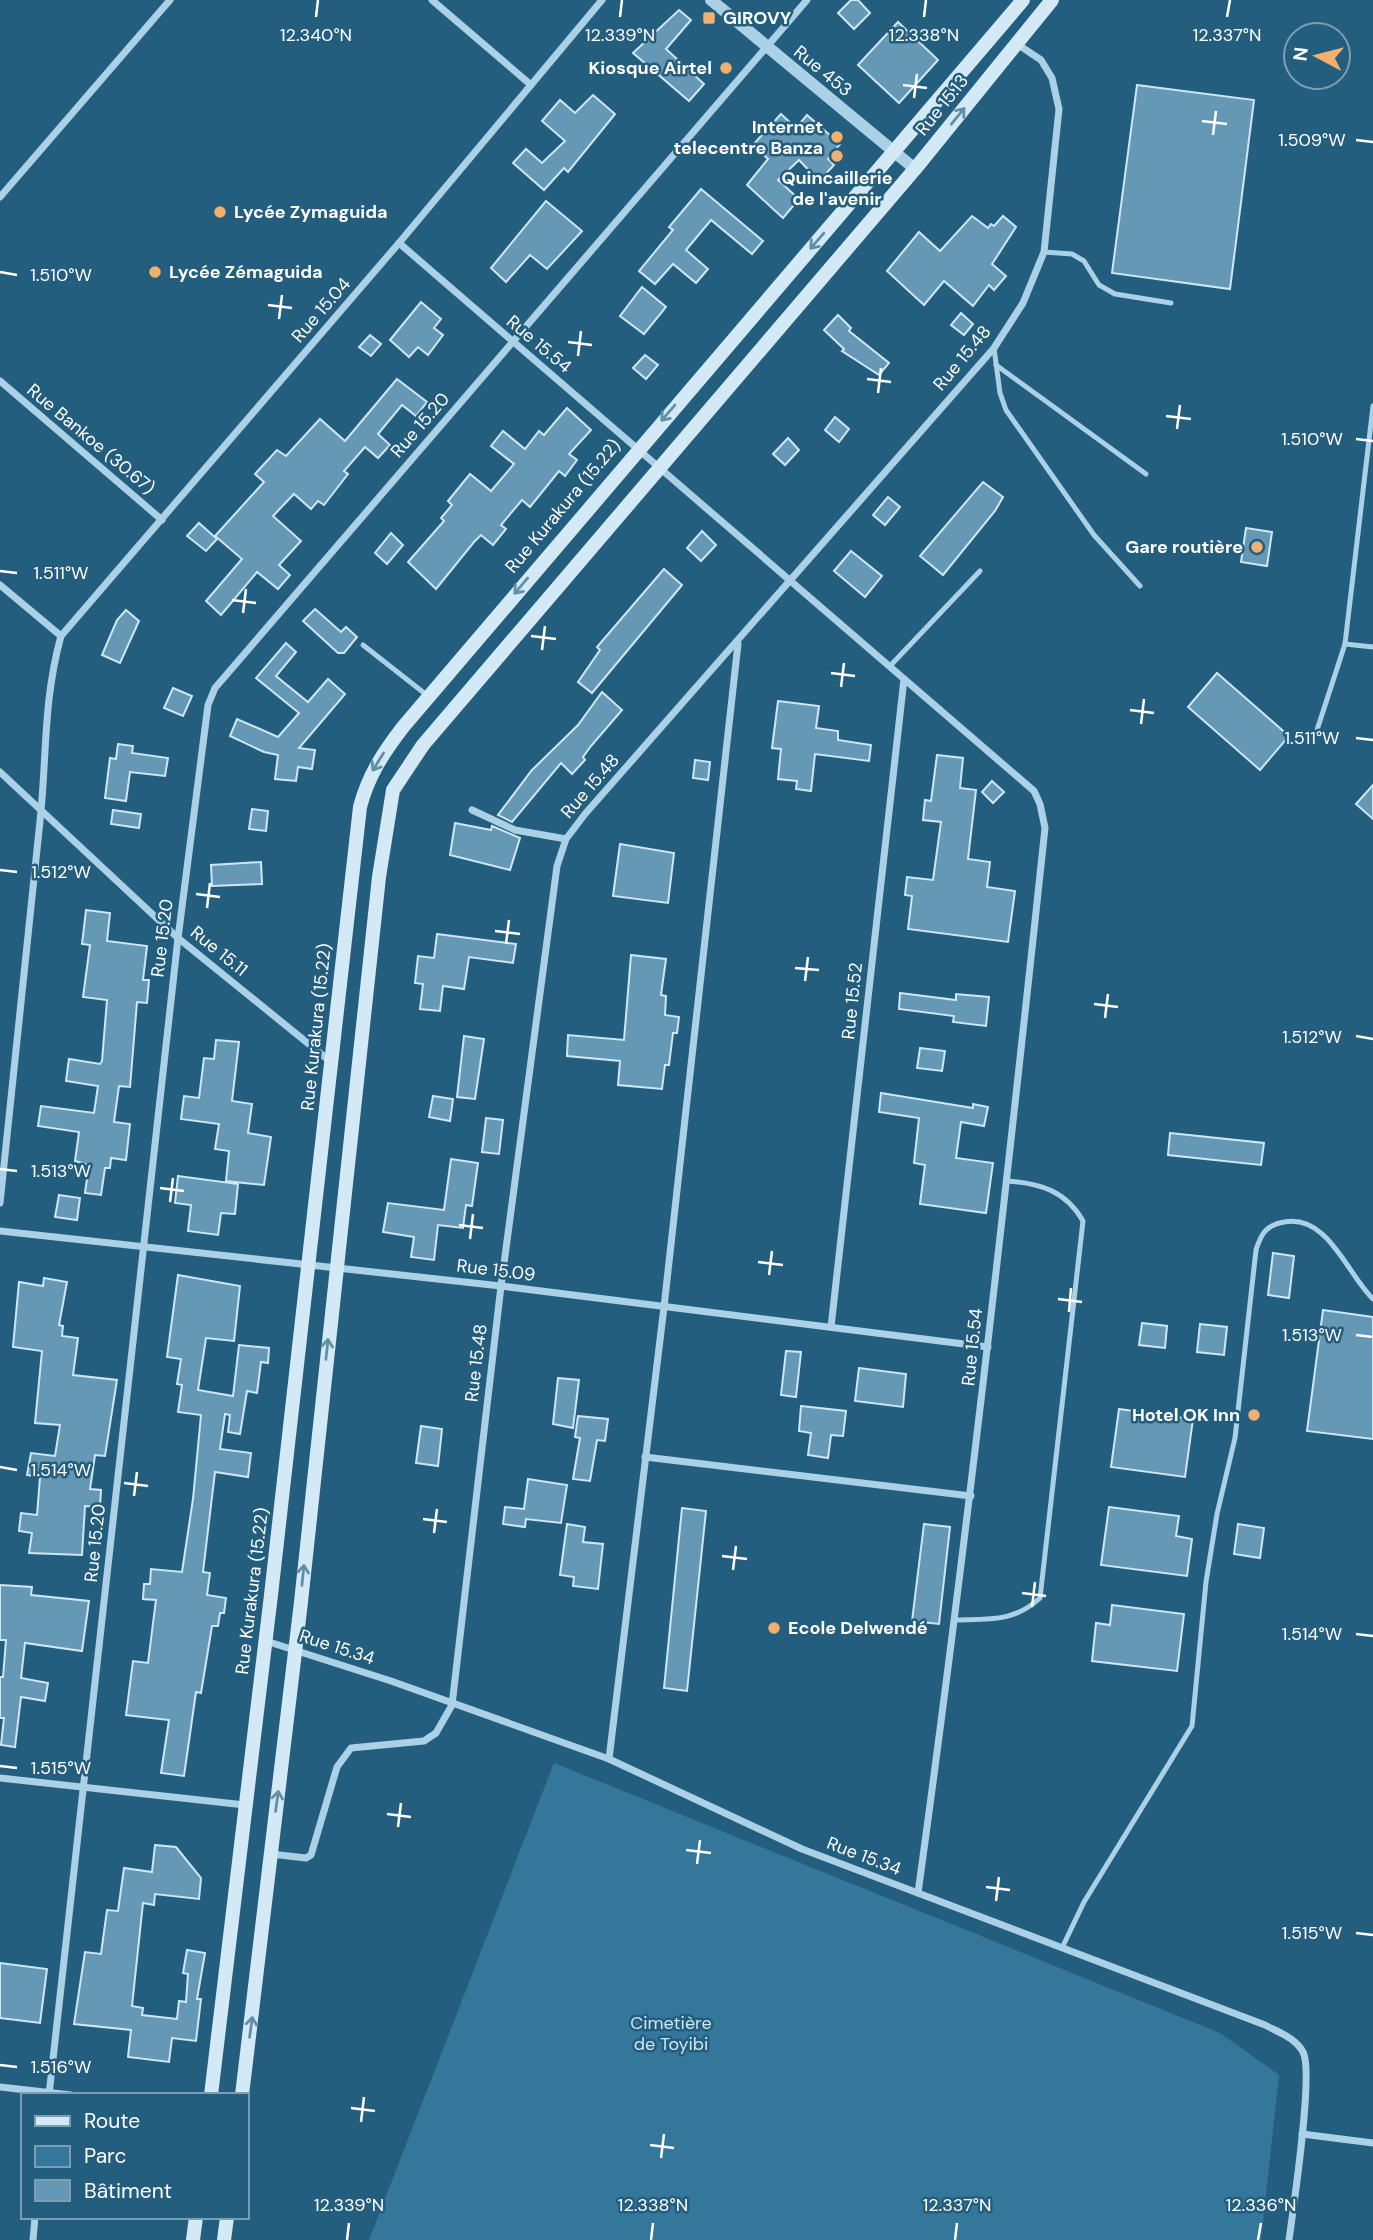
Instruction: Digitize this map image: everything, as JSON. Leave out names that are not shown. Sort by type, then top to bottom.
[{"type":"main road","name":"Rue 15.13","points":[[894,152],[1023,0]]},
{"type":"main road","name":"Rue 15.13","points":[[915,169],[1052,0]]},
{"type":"main road","name":"Rue Kurakura (15.22)","points":[[211,2093],[266,1641],[360,807],[374,765],[428,696],[638,448],[894,152]]},
{"type":"main road","points":[[242,2093],[335,1268],[358,1091],[379,877],[393,790],[424,745],[915,169]]},
{"type":"main road","points":[[193,2240],[196,2219]]},
{"type":"main road","points":[[224,2240],[227,2219]]},
{"type":"street","points":[[0,197],[170,0]]},
{"type":"street","points":[[432,0],[531,85]]},
{"type":"street","name":"Rue 15.04","points":[[61,636],[399,243],[602,0]]},
{"type":"street","name":"Rue 453","points":[[711,0],[915,169]]},
{"type":"street","name":"Rue 15.20","points":[[50,2093],[178,937],[204,724],[215,688],[807,0]]},
{"type":"street","name":"Rue 15.48","points":[[452,1705],[501,1286],[558,866],[566,839],[585,814],[738,643],[789,580],[994,348],[1023,303],[1044,252],[1059,109],[1052,78],[1041,60],[1016,43]]},
{"type":"street","name":"Rue 15.54","points":[[399,243],[1034,791],[1040,804],[1045,828],[1007,1181],[956,1620],[918,1893]]},
{"type":"street","name":"Rue Bankoe (30.67)","points":[[0,382],[162,520]]},
{"type":"street","points":[[0,585],[61,636],[47,706],[41,810],[0,1203]]},
{"type":"street","points":[[609,1759],[664,1307],[738,643]]},
{"type":"street","name":"Rue 15.52","points":[[831,1327],[904,679]]},
{"type":"street","name":"Rue 15.11","points":[[0,772],[178,937],[332,1063]]},
{"type":"street","points":[[472,810],[515,830],[566,839]]},
{"type":"street","name":"Rue 15.09","points":[[0,1231],[501,1286],[988,1347]]},
{"type":"street","points":[[645,1457],[971,1496]]},
{"type":"street","name":"Rue 15.34","points":[[266,1641],[391,1681],[609,1759],[802,1849],[1265,2025],[1294,2040],[1305,2054],[1302,2134],[1289,2240]]},
{"type":"street","points":[[270,1854],[306,1858],[312,1855],[337,1767],[351,1748],[424,1741],[436,1733],[452,1705]]},
{"type":"street","points":[[0,1778],[245,1805]]},
{"type":"street","points":[[0,2087],[50,2093]]},
{"type":"street","points":[[1302,2134],[1373,2143]]},
{"type":"street","points":[[33,2240],[35,2219]]},
{"type":"lane","points":[[1044,252],[1072,254],[1084,261],[1099,285],[1115,294],[1171,303]]},
{"type":"lane","points":[[994,348],[1006,410],[1094,535],[1140,586]]},
{"type":"lane","points":[[996,365],[1146,474]]},
{"type":"lane","points":[[1317,730],[1345,644],[1373,407]]},
{"type":"lane","points":[[890,666],[980,571]]},
{"type":"lane","points":[[1345,644],[1373,647]]},
{"type":"lane","points":[[363,645],[428,696]]},
{"type":"lane","points":[[956,1620],[1004,1618],[1025,1612],[1040,1598],[1083,1221],[1074,1205],[1058,1191],[1007,1181]]},
{"type":"lane","points":[[1062,1948],[1084,1902],[1192,1726],[1206,1582],[1217,1514],[1235,1438],[1256,1250],[1261,1233],[1274,1224],[1294,1220],[1313,1227],[1331,1242],[1360,1286],[1373,1299]]},
{"type":"green space","name":"Cimetière de Toyibi","points":[[554,1763],[1220,2033],[1279,2075],[1261,2240],[369,2240]]},
{"type":"building","points":[[851,0],[858,0],[870,13],[854,29],[838,13]]},
{"type":"building","points":[[679,10],[691,20],[666,49],[704,84],[689,101],[633,53]]},
{"type":"building","points":[[898,22],[938,60],[899,103],[858,65]]},
{"type":"building","points":[[1137,85],[1254,100],[1230,289],[1112,273]]},
{"type":"building","points":[[593,95],[615,114],[568,172],[564,168],[544,190],[513,163],[526,149],[542,163],[565,141],[542,121],[560,100],[575,113]]},
{"type":"building","points":[[781,114],[796,128],[807,115],[840,144],[828,159],[834,165],[819,181],[799,160],[778,180],[799,199],[783,218],[747,185],[768,159],[753,145]]},
{"type":"building","points":[[701,189],[763,241],[752,254],[711,220],[686,250],[708,269],[696,283],[673,264],[655,284],[639,271],[673,230],[669,227]]},
{"type":"building","points":[[546,201],[582,231],[547,269],[530,255],[506,282],[491,268]]},
{"type":"building","points":[[972,216],[988,228],[991,224],[994,226],[1003,216],[1016,227],[992,264],[1006,276],[994,290],[989,285],[973,306],[944,281],[924,305],[887,271],[919,232],[940,251]]},
{"type":"building","points":[[642,287],[666,307],[644,334],[620,316]]},
{"type":"building","points":[[421,302],[441,319],[434,328],[443,335],[428,355],[418,347],[409,357],[390,340]]},
{"type":"building","points":[[961,313],[973,324],[964,335],[951,325]]},
{"type":"building","points":[[838,315],[851,328],[849,331],[889,363],[879,375],[842,351],[844,349],[824,330]]},
{"type":"building","points":[[370,335],[381,344],[371,356],[359,347]]},
{"type":"building","points":[[645,355],[658,365],[646,379],[633,368]]},
{"type":"building","points":[[397,379],[427,402],[416,416],[402,405],[378,434],[390,445],[378,458],[365,447],[344,471],[348,474],[324,505],[318,501],[311,509],[294,494],[273,516],[301,541],[279,565],[290,575],[278,589],[257,572],[221,615],[206,601],[242,559],[215,536],[264,482],[255,474],[277,450],[286,456],[320,419],[345,441]]},
{"type":"building","points":[[567,408],[591,430],[569,454],[577,460],[565,476],[559,471],[530,507],[522,500],[501,525],[506,529],[493,545],[481,535],[436,589],[408,562],[444,521],[441,518],[452,505],[448,501],[470,474],[491,491],[514,464],[491,446],[503,431],[525,449],[539,431],[544,435]]},
{"type":"building","points":[[835,417],[849,429],[839,442],[825,430]]},
{"type":"building","points":[[788,438],[799,450],[785,465],[773,454]]},
{"type":"building","points":[[983,482],[1003,497],[995,511],[943,575],[920,556]]},
{"type":"building","points":[[888,497],[900,507],[885,525],[873,515]]},
{"type":"building","points":[[199,523],[217,539],[206,551],[187,536]]},
{"type":"building","name":"Gare routière","points":[[1246,528],[1272,532],[1267,566],[1241,562]]},
{"type":"building","points":[[702,531],[716,545],[701,561],[687,548]]},
{"type":"building","points":[[391,533],[403,545],[387,564],[375,553]]},
{"type":"building","points":[[851,551],[882,576],[865,597],[834,571]]},
{"type":"building","points":[[664,569],[682,585],[592,693],[578,682],[600,650],[597,647]]},
{"type":"building","points":[[315,609],[341,632],[346,627],[357,637],[344,653],[338,653],[303,621]]},
{"type":"building","points":[[126,610],[139,621],[120,663],[102,655],[117,620]]},
{"type":"building","points":[[286,643],[296,652],[276,676],[308,702],[328,679],[345,694],[299,748],[315,750],[312,769],[298,767],[296,781],[275,779],[278,755],[264,752],[230,736],[237,719],[278,737],[299,713],[256,678]]},
{"type":"building","points":[[1217,673],[1289,736],[1260,770],[1188,707]]},
{"type":"building","points":[[173,688],[192,696],[183,716],[164,708]]},
{"type":"building","points":[[602,692],[622,710],[591,746],[583,757],[585,760],[572,774],[561,763],[512,822],[498,815],[532,770],[578,725]]},
{"type":"building","points":[[778,701],[819,706],[816,728],[838,731],[838,740],[871,745],[869,761],[815,754],[811,791],[796,789],[797,781],[778,779],[781,749],[772,748]]},
{"type":"building","points":[[118,744],[133,746],[132,753],[168,758],[165,776],[130,772],[126,801],[105,798],[110,758],[116,759]]},
{"type":"building","points":[[937,755],[963,758],[960,788],[976,790],[968,859],[990,862],[987,887],[1015,891],[1008,942],[908,929],[912,896],[905,895],[907,877],[933,880],[941,822],[923,820],[925,800],[931,801]]},
{"type":"building","points":[[695,760],[710,762],[708,780],[693,778]]},
{"type":"building","points":[[992,781],[1004,792],[993,803],[982,792]]},
{"type":"building","points":[[1373,785],[1373,819],[1356,804]]},
{"type":"building","points":[[252,809],[268,811],[266,831],[249,829]]},
{"type":"building","points":[[113,810],[141,814],[139,828],[111,824]]},
{"type":"building","points":[[455,823],[491,830],[492,826],[520,838],[510,870],[450,855]]},
{"type":"building","points":[[620,844],[674,853],[668,903],[613,896]]},
{"type":"building","points":[[261,862],[262,884],[212,886],[211,865]]},
{"type":"building","points":[[86,910],[110,913],[107,941],[147,946],[143,980],[149,980],[147,1003],[137,1002],[130,1087],[119,1086],[114,1122],[130,1124],[126,1160],[111,1158],[110,1168],[105,1168],[101,1195],[85,1193],[89,1165],[75,1161],[79,1132],[38,1126],[41,1106],[94,1113],[98,1086],[66,1081],[69,1059],[100,1064],[102,1061],[107,1000],[83,997],[90,945],[82,944]]},
{"type":"building","points":[[437,934],[516,944],[513,963],[469,957],[464,989],[443,986],[440,1011],[420,1009],[423,984],[415,983],[418,956],[434,958]]},
{"type":"building","points":[[631,955],[666,959],[661,995],[666,996],[665,1015],[679,1017],[677,1033],[673,1033],[669,1065],[665,1065],[662,1089],[618,1085],[620,1061],[567,1056],[568,1035],[624,1040]]},
{"type":"building","points":[[900,993],[956,1000],[956,994],[989,997],[986,1026],[953,1022],[954,1016],[899,1009]]},
{"type":"building","points":[[464,1036],[484,1039],[475,1099],[457,1097]]},
{"type":"building","points":[[216,1040],[239,1042],[232,1101],[252,1104],[248,1133],[271,1137],[264,1185],[226,1181],[229,1151],[215,1149],[219,1124],[181,1119],[184,1096],[199,1098],[204,1058],[214,1059]]},
{"type":"building","points":[[920,1048],[945,1051],[942,1071],[917,1068]]},
{"type":"building","points":[[881,1093],[973,1108],[973,1104],[988,1107],[984,1126],[961,1122],[956,1158],[993,1163],[986,1213],[920,1204],[925,1165],[914,1163],[919,1118],[879,1112]]},
{"type":"building","points":[[433,1096],[453,1099],[450,1121],[429,1117]]},
{"type":"building","points":[[486,1118],[503,1120],[499,1154],[482,1152]]},
{"type":"building","points":[[1170,1133],[1264,1143],[1261,1165],[1168,1155]]},
{"type":"building","points":[[451,1159],[478,1163],[472,1206],[466,1205],[463,1228],[438,1225],[434,1260],[411,1257],[414,1237],[383,1232],[388,1203],[444,1210]]},
{"type":"building","points":[[178,1176],[238,1184],[235,1214],[221,1213],[218,1235],[188,1231],[191,1205],[175,1203]]},
{"type":"building","points":[[59,1195],[80,1198],[77,1220],[55,1217]]},
{"type":"building","points":[[1273,1253],[1294,1256],[1289,1298],[1268,1295]]},
{"type":"building","points":[[178,1275],[240,1286],[234,1341],[206,1338],[198,1390],[233,1396],[239,1345],[269,1348],[268,1363],[261,1362],[257,1393],[247,1391],[240,1434],[228,1432],[230,1415],[225,1414],[220,1449],[251,1453],[248,1477],[215,1472],[203,1572],[210,1573],[207,1595],[226,1598],[224,1613],[220,1613],[218,1626],[212,1626],[201,1693],[196,1692],[184,1776],[161,1773],[169,1720],[126,1715],[133,1661],[148,1663],[156,1600],[143,1599],[144,1584],[150,1584],[151,1569],[182,1572],[193,1499],[201,1415],[178,1412],[182,1385],[177,1384],[181,1359],[167,1357]]},
{"type":"building","points":[[44,1278],[67,1282],[59,1325],[63,1326],[62,1336],[78,1338],[73,1375],[117,1380],[105,1456],[95,1455],[90,1489],[101,1490],[100,1507],[85,1506],[82,1555],[29,1553],[32,1533],[19,1531],[21,1513],[37,1515],[40,1477],[27,1475],[31,1453],[55,1456],[60,1425],[35,1423],[42,1351],[13,1347],[19,1282],[43,1286]]},
{"type":"building","points":[[1323,1310],[1373,1317],[1373,1439],[1307,1431]]},
{"type":"building","points":[[1142,1323],[1167,1326],[1165,1348],[1139,1345]]},
{"type":"building","points":[[1200,1324],[1227,1327],[1224,1355],[1197,1352]]},
{"type":"building","points":[[786,1351],[801,1352],[796,1397],[781,1395]]},
{"type":"building","points":[[859,1368],[906,1374],[903,1407],[855,1401]]},
{"type":"building","points":[[558,1378],[579,1380],[573,1428],[553,1424]]},
{"type":"building","points":[[801,1406],[846,1411],[843,1436],[831,1435],[828,1458],[808,1455],[811,1433],[799,1431]]},
{"type":"building","points":[[1119,1409],[1193,1419],[1185,1477],[1111,1467]]},
{"type":"building","points":[[578,1416],[608,1419],[605,1441],[597,1440],[590,1481],[573,1479],[580,1438],[575,1437]]},
{"type":"building","points":[[421,1426],[442,1429],[438,1466],[416,1463]]},
{"type":"building","points":[[528,1479],[567,1485],[561,1523],[526,1519],[525,1527],[503,1524],[505,1507],[524,1509]]},
{"type":"building","points":[[1109,1507],[1179,1516],[1176,1536],[1192,1539],[1187,1576],[1101,1565]]},
{"type":"building","points":[[682,1508],[706,1511],[687,1691],[664,1688]]},
{"type":"building","points":[[567,1524],[585,1527],[583,1542],[603,1544],[598,1589],[573,1586],[574,1577],[560,1575]]},
{"type":"building","points":[[924,1524],[950,1527],[939,1624],[912,1621]]},
{"type":"building","points":[[1238,1524],[1264,1528],[1260,1558],[1234,1554]]},
{"type":"building","points":[[0,1585],[32,1587],[31,1595],[89,1601],[82,1651],[25,1643],[21,1678],[48,1683],[45,1701],[21,1697],[15,1747],[1,1745],[4,1718],[0,1718],[0,1677],[3,1677],[6,1640],[0,1640]]},
{"type":"building","points":[[1112,1605],[1184,1614],[1177,1671],[1092,1661],[1096,1623],[1110,1625]]},
{"type":"building","points":[[155,1845],[176,1847],[201,1878],[199,1899],[155,1894],[154,1905],[143,1903],[132,2006],[143,2008],[142,2015],[177,2019],[179,2001],[186,2002],[188,1974],[183,1973],[187,1950],[205,1953],[197,1999],[201,1999],[196,2041],[172,2038],[169,2062],[128,2057],[131,2030],[74,2024],[85,1952],[101,1954],[107,1910],[118,1911],[124,1868],[152,1872]]},
{"type":"building","points":[[0,1963],[47,1969],[40,2023],[0,2018]]},
{"type":"place","name":"GIROVY","points":[[709,18]]},
{"type":"place","name":"Kiosque Airtel","points":[[726,68]]},
{"type":"place","name":"Internet telecentre Banza","points":[[837,137]]},
{"type":"place","name":"Quincaillerie de l'avenir","points":[[837,156]]},
{"type":"place","name":"Lycée Zymaguida","points":[[220,212]]},
{"type":"place","name":"Lycée Zémaguida","points":[[155,272]]},
{"type":"place","name":"Gare routière","points":[[1257,547]]},
{"type":"place","name":"Hotel OK Inn","points":[[1254,1415]]},
{"type":"place","name":"Ecole Delwendé","points":[[774,1628]]}]
